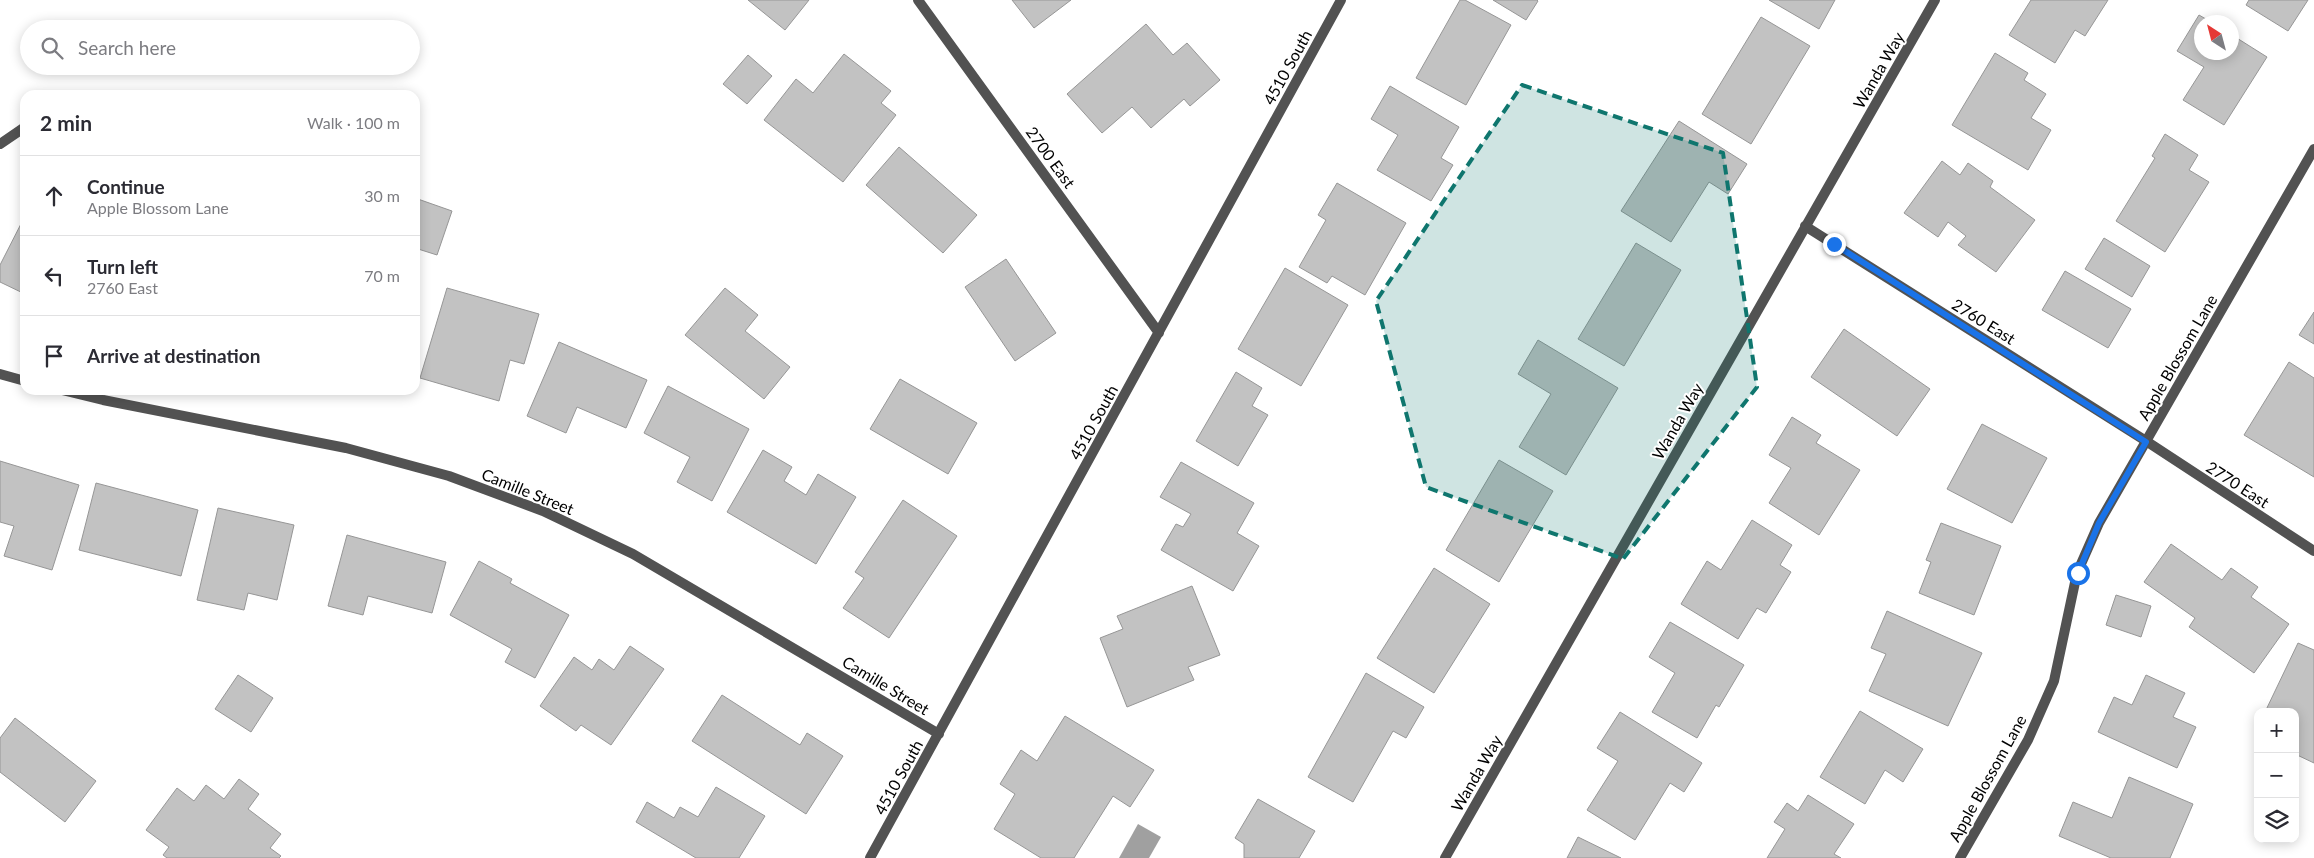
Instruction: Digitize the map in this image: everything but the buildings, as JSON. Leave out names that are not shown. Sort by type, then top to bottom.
[{"type":"street","name":"2700 East","points":[[918,0],[1159,332]]},
{"type":"street","name":"4510 South","points":[[870,858],[1341,0]]},
{"type":"street","name":"Wanda Way","points":[[1445,858],[1935,0]]},
{"type":"street","points":[[0,144],[20,130]]},
{"type":"street","name":"Apple Blossom Lane","points":[[1960,858],[2028,740],[2054,681],[2078,573],[2099,523],[2314,149]]},
{"type":"street","name":"2760 East","points":[[1805,226],[2146,442]]},
{"type":"street","points":[[0,374],[20,379]]},
{"type":"street","name":"Camille Street","points":[[82,395],[346,448],[449,476],[543,511],[633,554],[939,734]]},
{"type":"street","name":"2770 East","points":[[2146,442],[2314,551]]},
{"type":"highlighted area","points":[[1522,85],[1723,153],[1757,387],[1623,559],[1426,487],[1376,301]]},
{"type":"shaded area","points":[[1138,824],[1161,837],[1149,858],[1119,858]]},
{"type":"route","points":[[1834,244],[2146,442],[2099,523],[2078,573]]}]
